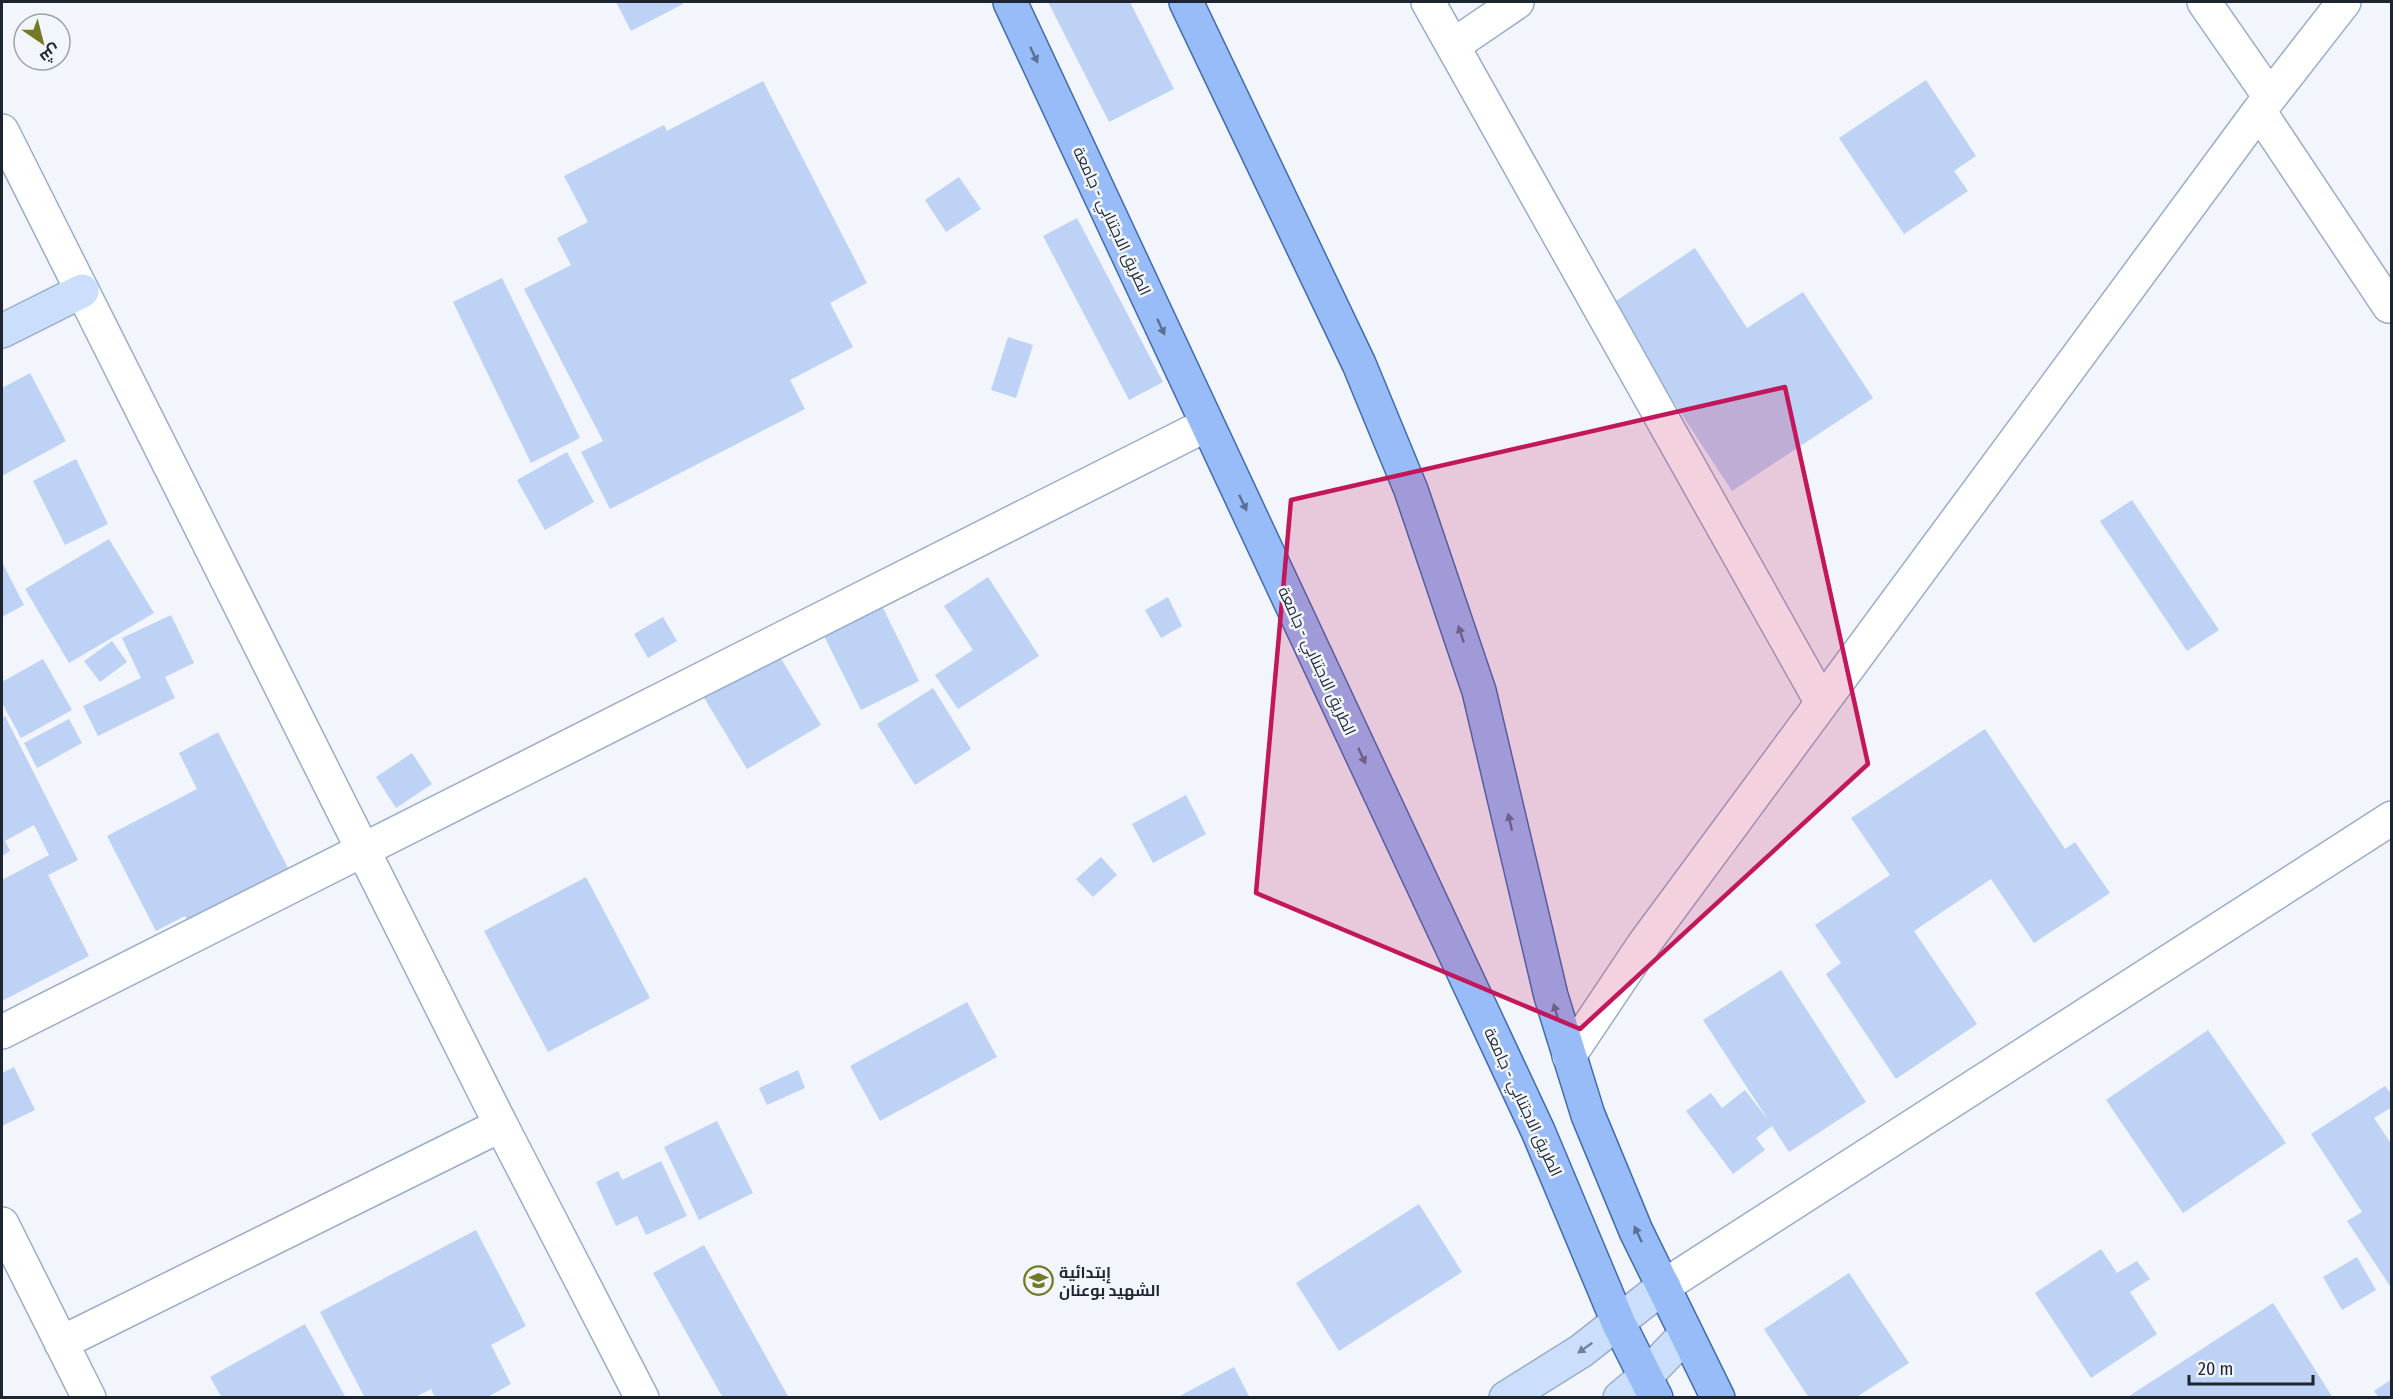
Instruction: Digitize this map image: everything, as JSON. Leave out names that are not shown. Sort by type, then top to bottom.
[{"type":"main road","name":"الطريق الاجتنابي - جامعة","points":[[1010,2],[1533,1120],[1619,1324],[1650,1387]]},
{"type":"main road","points":[[1186,2],[1359,364],[1419,512],[1479,691],[1546,976],[1569,1056],[1611,1173],[1718,1398]]},
{"type":"main road","points":[[2,332],[82,291]]},
{"type":"main road","points":[[1506,1398],[1581,1351],[1619,1324],[1664,1286]]},
{"type":"main road","points":[[1620,1398],[1650,1387],[1686,1334]]},
{"type":"street","points":[[1428,2],[1822,703]]},
{"type":"street","points":[[1454,45],[1517,2]]},
{"type":"street","points":[[2204,2],[2389,306]]},
{"type":"street","points":[[1569,1056],[1644,944],[2265,104],[2344,2]]},
{"type":"street","points":[[2,130],[501,1125],[642,1398]]},
{"type":"street","points":[[2,1032],[1206,424]]},
{"type":"street","points":[[1664,1286],[2391,818]]},
{"type":"street","points":[[61,1343],[501,1125]]},
{"type":"street","points":[[2,1224],[14,1281],[61,1343],[89,1398]]},
{"type":"highlighted area","points":[[1785,387],[1868,764],[1580,1029],[1256,893],[1291,500]]},
{"type":"building","points":[[616,2],[682,2],[683,4],[631,31]]},
{"type":"building","points":[[1048,2],[1130,2],[1174,89],[1109,122]]},
{"type":"building","points":[[1926,80],[1976,156],[1954,171],[1968,191],[1904,234],[1839,138]]},
{"type":"building","points":[[763,81],[867,283],[830,303],[853,347],[790,380],[805,409],[610,509],[581,452],[603,441],[524,289],[571,265],[557,238],[588,222],[564,176],[664,125],[667,131]]},
{"type":"building","points":[[959,177],[981,209],[946,232],[925,200]]},
{"type":"building","points":[[1077,218],[1163,382],[1129,400],[1043,236]]},
{"type":"building","points":[[1695,248],[1747,328],[1803,292],[1873,398],[1732,491],[1610,305]]},
{"type":"building","points":[[502,278],[580,438],[531,463],[453,302]]},
{"type":"building","points":[[1008,337],[1033,345],[1016,398],[991,390]]},
{"type":"building","points":[[30,373],[66,441],[2,476],[2,388]]},
{"type":"building","points":[[567,452],[594,502],[545,530],[517,480]]},
{"type":"building","points":[[76,459],[108,524],[65,545],[33,481]]},
{"type":"building","points":[[2132,500],[2219,630],[2187,651],[2100,521]]},
{"type":"building","points":[[109,539],[154,613],[69,663],[25,589]]},
{"type":"building","points":[[2,562],[24,605],[2,617]]},
{"type":"building","points":[[988,577],[1039,656],[958,709],[935,675],[973,650],[944,606]]},
{"type":"building","points":[[1168,597],[1182,626],[1161,638],[1145,610]]},
{"type":"building","points":[[879,600],[919,681],[861,710],[821,630]]},
{"type":"building","points":[[171,615],[194,663],[165,677],[175,698],[98,736],[83,706],[141,678],[122,638]]},
{"type":"building","points":[[663,617],[677,641],[648,658],[634,634]]},
{"type":"building","points":[[112,641],[127,662],[100,682],[84,661]]},
{"type":"building","points":[[777,652],[821,725],[747,769],[703,696]]},
{"type":"building","points":[[43,659],[72,710],[21,738],[2,703],[2,682]]},
{"type":"building","points":[[933,688],[971,749],[915,785],[877,724]]},
{"type":"building","points":[[5,716],[78,860],[48,875],[89,956],[2,1001],[2,880],[49,855],[34,825],[5,841],[10,851],[2,856],[2,718]]},
{"type":"building","points":[[69,719],[82,743],[37,768],[24,743]]},
{"type":"building","points":[[1985,729],[2065,849],[2075,842],[2110,893],[2034,943],[1991,879],[1914,931],[1977,1024],[1896,1079],[1826,974],[1841,963],[1815,925],[1890,875],[1851,818]]},
{"type":"building","points":[[218,732],[289,870],[189,922],[185,916],[156,931],[107,836],[197,789],[179,753]]},
{"type":"building","points":[[412,753],[432,784],[396,808],[376,777]]},
{"type":"building","points":[[1186,795],[1206,834],[1153,863],[1132,824]]},
{"type":"building","points":[[1101,857],[1117,875],[1093,897],[1076,879]]},
{"type":"building","points":[[586,877],[650,998],[548,1052],[484,931]]},
{"type":"building","points":[[1781,970],[1866,1102],[1789,1152],[1772,1126],[1756,1138],[1765,1150],[1733,1174],[1686,1111],[1711,1093],[1722,1108],[1745,1090],[1769,1121],[1703,1020]]},
{"type":"building","points":[[967,1002],[997,1057],[880,1121],[850,1066]]},
{"type":"building","points":[[2208,1030],[2286,1143],[2183,1213],[2106,1100]]},
{"type":"building","points":[[14,1067],[35,1110],[2,1126],[2,1073]]},
{"type":"building","points":[[798,1070],[805,1088],[767,1105],[759,1088]]},
{"type":"building","points":[[2385,1086],[2392,1095],[2392,1107],[2374,1118],[2392,1145],[2392,1289],[2347,1221],[2362,1212],[2311,1134]]},
{"type":"building","points":[[717,1121],[753,1193],[699,1220],[664,1147]]},
{"type":"building","points":[[661,1161],[687,1216],[646,1235],[637,1216],[616,1226],[596,1182],[618,1171],[622,1180]]},
{"type":"building","points":[[1419,1204],[1462,1272],[1339,1351],[1296,1283]]},
{"type":"building","points":[[476,1230],[526,1326],[491,1345],[511,1384],[486,1398],[435,1398],[431,1389],[414,1398],[365,1398],[320,1312]]},
{"type":"building","points":[[704,1245],[789,1398],[723,1398],[653,1273]]},
{"type":"building","points":[[2101,1249],[2117,1273],[2137,1261],[2150,1279],[2130,1292],[2157,1334],[2091,1378],[2035,1293]]},
{"type":"building","points":[[2357,1257],[2376,1290],[2342,1310],[2323,1277]]},
{"type":"building","points":[[1849,1273],[1909,1363],[1855,1398],[1809,1398],[1764,1329]]},
{"type":"building","points":[[2273,1303],[2333,1398],[2126,1398]]},
{"type":"building","points":[[305,1324],[346,1398],[222,1398],[210,1377]]},
{"type":"building","points":[[1234,1367],[1250,1398],[1176,1398]]},
{"type":"building","points":[[2392,1379],[2392,1398],[2379,1398],[2374,1391]]},
{"type":"place","name":"إبتدائية الشهيد بوعنان","points":[[1038,1281]]}]
